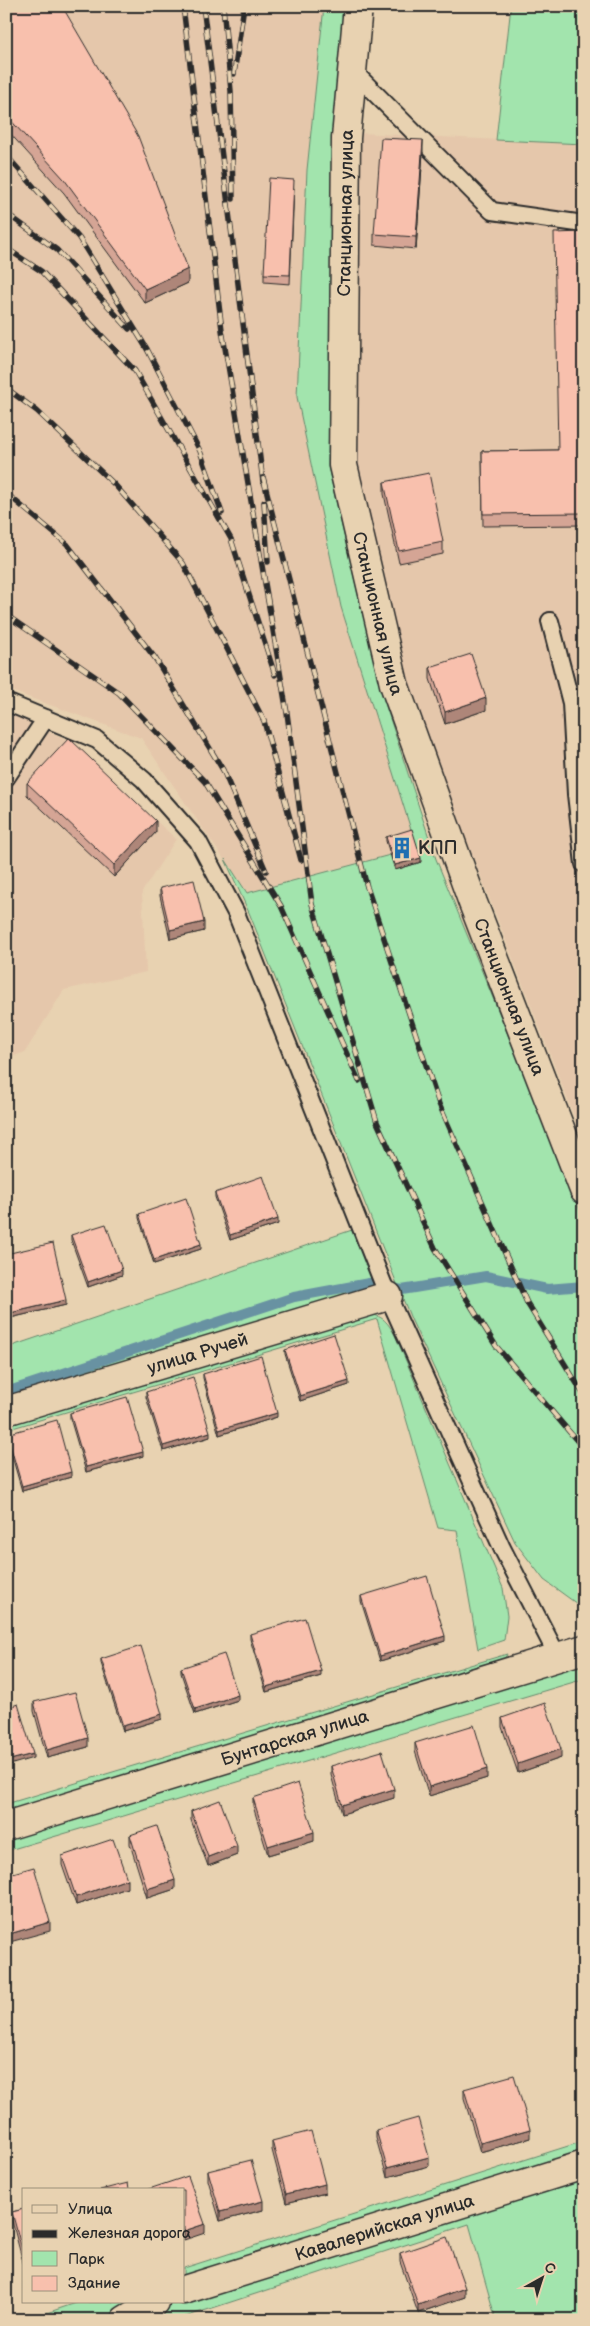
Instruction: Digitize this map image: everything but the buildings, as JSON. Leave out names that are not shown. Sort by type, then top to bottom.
[{"type":"street","name":"Станционная улица","points":[[358,6],[346,138],[343,466],[394,684],[473,903],[584,1190]]},
{"type":"street","name":"улица Ручей","points":[[6,1412],[388,1296]]},
{"type":"street","name":"Бунтарская улица","points":[[6,1826],[584,1649]]},
{"type":"street","name":"Кавалерийская улица","points":[[185,2290],[584,2165]]},
{"type":"street","points":[[125,2320],[152,2304]]},
{"type":"lane","points":[[352,70],[492,211],[584,224]]},
{"type":"lane","points":[[550,621],[571,704],[576,794],[584,864]]},
{"type":"lane","points":[[6,702],[97,740],[144,780],[198,841],[236,913],[388,1296],[502,1548],[558,1657]]},
{"type":"lane","points":[[6,778],[46,718]]},
{"type":"shaded area","points":[[6,6],[324,6],[307,170],[297,397],[341,607],[412,833],[390,855],[247,893],[141,738],[6,689]]},
{"type":"shaded area","points":[[359,133],[584,144],[584,1142],[459,820],[406,675],[357,468]]},
{"type":"shaded area","points":[[6,711],[70,742],[176,839],[142,892],[146,972],[64,990],[25,1052],[6,1059]]},
{"type":"green space","points":[[324,6],[344,6],[334,123],[328,467],[381,691],[436,859],[584,1220],[584,1609],[544,1580],[515,1542],[411,1319],[250,915],[225,859],[247,893],[390,855],[412,833],[341,607],[297,397],[307,170]]},
{"type":"green space","points":[[511,6],[584,6],[584,144],[496,140]]},
{"type":"green space","points":[[352,1230],[377,1291],[6,1402],[6,1348]]},
{"type":"green space","points":[[359,1313],[381,1318],[388,1324],[395,1335],[503,1588],[507,1616],[504,1640],[478,1649],[457,1530],[438,1528],[377,1319],[6,1430],[6,1423]]},
{"type":"green space","points":[[507,1654],[504,1660],[6,1813],[6,1804]]},
{"type":"green space","points":[[584,1661],[584,1679],[6,1851],[6,1838]]},
{"type":"green space","points":[[584,2141],[584,2158],[185,2284],[185,2268]]},
{"type":"green space","points":[[584,2172],[584,2320],[496,2320],[469,2224],[176,2320],[139,2320],[168,2304],[185,2304],[185,2302]]},
{"type":"green space","points":[[73,2304],[139,2304],[112,2320],[14,2320],[29,2319]]},
{"type":"waterway","points":[[6,1392],[294,1297],[369,1283],[402,1290],[486,1276],[547,1289],[584,1286]]},
{"type":"railway","points":[[183,6],[222,330],[287,713],[312,904],[377,1122],[435,1248],[496,1346],[584,1449]]},
{"type":"railway","points":[[203,6],[263,482]]},
{"type":"railway","points":[[223,6],[231,91],[233,199]]},
{"type":"railway","points":[[234,74],[244,6]]},
{"type":"railway","points":[[6,155],[79,238],[147,349],[200,451],[222,513]]},
{"type":"railway","points":[[6,213],[57,250],[129,329]]},
{"type":"railway","points":[[6,248],[41,271],[135,371],[231,539],[275,675]]},
{"type":"railway","points":[[6,388],[37,411],[115,485],[183,563],[264,721],[301,860]]},
{"type":"railway","points":[[263,477],[367,887],[439,1104],[527,1303],[584,1395]]},
{"type":"railway","points":[[6,493],[67,544],[155,658],[223,770],[266,871]]},
{"type":"railway","points":[[264,502],[268,562]]},
{"type":"railway","points":[[6,615],[119,693],[205,782],[281,906],[359,1081]]},
{"type":"place","name":"КПП","points":[[402,848]]}]
